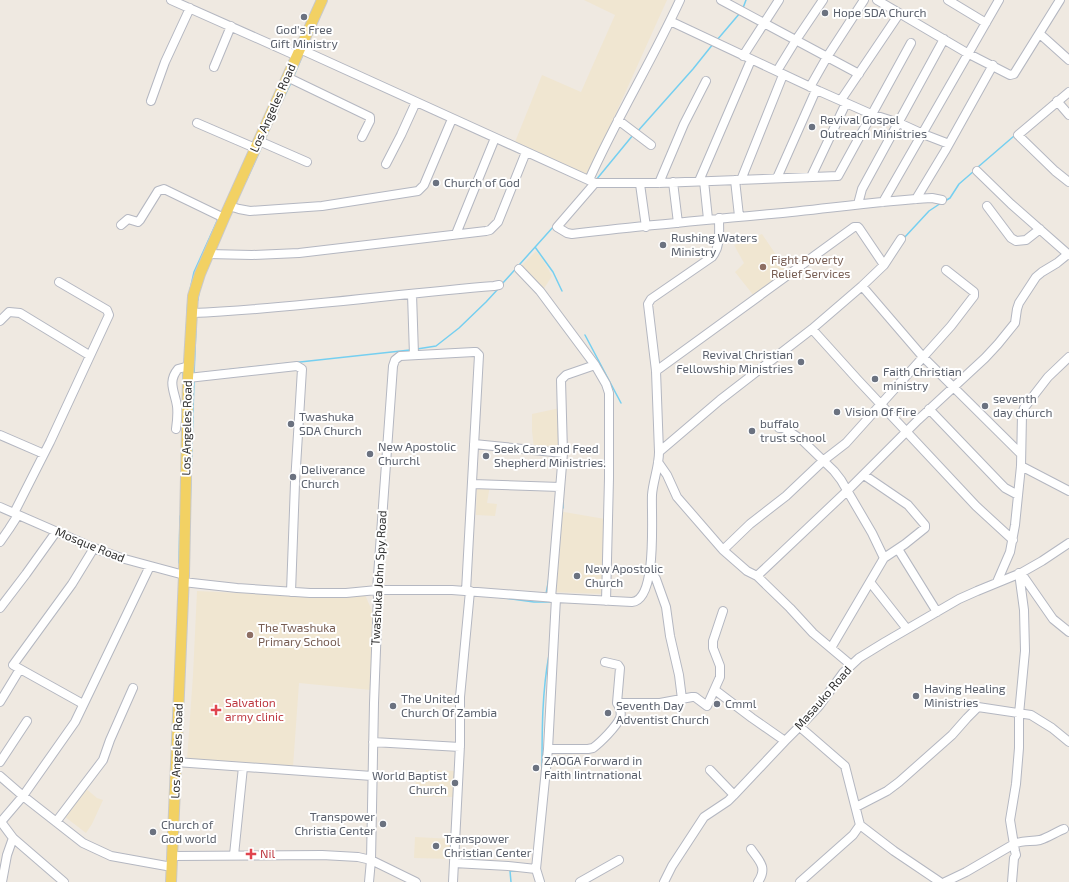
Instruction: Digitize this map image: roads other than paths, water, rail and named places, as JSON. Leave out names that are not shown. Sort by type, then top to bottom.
[{"type":"main road","name":"Los Angeles Road","points":[[171,882],[183,578],[188,378],[193,296],[196,284],[223,217],[322,0]]},
{"type":"street","points":[[171,0],[180,2],[231,26],[416,102],[592,182],[640,184],[839,175],[911,43]]},
{"type":"street","points":[[680,0],[604,147],[592,182],[557,228],[572,234],[858,204],[932,198],[942,200]]},
{"type":"street","points":[[722,0],[859,74]]},
{"type":"street","points":[[743,56],[779,0]]},
{"type":"street","points":[[739,216],[738,180],[780,73],[796,40],[823,0]]},
{"type":"street","points":[[777,178],[827,57],[864,0]]},
{"type":"street","points":[[877,0],[969,54],[1010,75],[1014,74],[1060,0]]},
{"type":"street","points":[[948,0],[986,23]]},
{"type":"street","points":[[883,202],[999,0]]},
{"type":"street","points":[[151,101],[165,62],[190,8]]},
{"type":"street","points":[[811,177],[844,102],[859,74],[899,14]]},
{"type":"street","points":[[670,21],[813,89],[871,114],[899,123],[949,144]]},
{"type":"street","points":[[214,66],[231,26]]},
{"type":"street","points":[[1040,34],[1069,60]]},
{"type":"street","points":[[858,204],[862,188],[944,39]]},
{"type":"street","points":[[708,219],[701,181],[751,60]]},
{"type":"street","points":[[916,199],[949,144],[993,65]]},
{"type":"street","points":[[288,77],[370,117],[370,121],[362,137]]},
{"type":"street","points":[[659,183],[684,124],[706,81]]},
{"type":"street","points":[[1069,92],[1018,135],[1055,171],[1069,182]]},
{"type":"street","points":[[1057,101],[1069,115]]},
{"type":"street","points":[[386,164],[416,102]]},
{"type":"street","points":[[229,206],[239,210],[250,211],[308,207],[418,191],[424,185],[452,119]]},
{"type":"street","points":[[618,120],[650,145]]},
{"type":"street","points":[[197,123],[307,162]]},
{"type":"street","points":[[456,234],[495,138]]},
{"type":"street","points":[[208,254],[252,255],[299,253],[456,234],[486,232],[498,222],[526,152]]},
{"type":"street","points":[[757,576],[848,491],[929,409],[990,354],[1015,323],[1017,309],[1036,277],[1068,254],[1011,204],[977,171]]},
{"type":"street","points":[[673,182],[678,223]]},
{"type":"street","points":[[640,184],[646,227]]},
{"type":"street","points":[[121,225],[128,219],[138,222],[158,191],[164,189],[223,217]]},
{"type":"street","points":[[987,206],[1011,238],[1016,241],[1026,240],[1040,229]]},
{"type":"street","points":[[682,699],[680,675],[670,636],[666,607],[656,579],[650,570],[652,494],[659,452],[656,371],[648,304],[651,299],[712,257],[718,247],[719,218]]},
{"type":"street","points":[[656,371],[854,227],[859,228],[884,265]]},
{"type":"street","points":[[659,452],[720,400],[812,329],[862,286],[884,265],[901,239]]},
{"type":"street","points":[[519,269],[540,291],[594,365],[606,384],[609,393],[609,500],[606,601]]},
{"type":"street","points":[[723,550],[750,524],[786,496],[824,460],[842,447],[961,314],[975,294],[946,270]]},
{"type":"street","points":[[0,542],[9,530],[89,355],[109,315],[109,312],[59,282]]},
{"type":"street","points":[[192,313],[253,309],[412,294],[494,286],[499,284]]},
{"type":"street","points":[[862,286],[923,357],[1021,454]]},
{"type":"street","points":[[412,294],[414,355]]},
{"type":"street","points":[[0,321],[9,312],[20,313],[89,355]]},
{"type":"street","points":[[812,329],[976,506],[1012,540]]},
{"type":"street","name":"Twashuka John Spy Road","points":[[369,882],[371,860],[377,590],[393,363],[400,356],[478,353],[479,358],[474,444]]},
{"type":"street","points":[[997,582],[1007,560],[1012,540],[1021,466],[1022,414],[1024,408],[1048,377],[1069,356]]},
{"type":"street","points":[[540,882],[536,869],[548,749],[553,598],[562,453],[561,380],[566,375],[594,365]]},
{"type":"street","points":[[176,430],[177,406],[172,387],[173,378],[178,369],[189,366]]},
{"type":"street","points":[[188,378],[299,366],[302,369],[295,483],[291,592]]},
{"type":"street","points":[[929,409],[1005,488],[1018,495]]},
{"type":"street","points":[[779,428],[784,428],[794,434],[824,460],[841,480],[872,533],[884,558]]},
{"type":"street","points":[[0,435],[44,454]]},
{"type":"street","points":[[453,882],[460,747],[460,697],[468,591],[474,444],[562,453]]},
{"type":"street","points":[[658,462],[667,475],[678,497],[723,550],[747,571],[757,576],[813,633],[851,665]]},
{"type":"street","points":[[1021,466],[1069,491]]},
{"type":"street","points":[[831,648],[884,558],[923,530],[925,525],[908,505],[864,475]]},
{"type":"street","points":[[472,484],[560,487]]},
{"type":"street","name":"Mosque Road","points":[[0,507],[94,548],[183,578],[291,592],[346,593],[377,590],[468,591],[553,598],[632,602],[640,599],[650,570]]},
{"type":"street","points":[[0,608],[56,532]]},
{"type":"street","name":"Masauko Road","points":[[664,882],[672,866],[704,817],[728,801],[800,727],[815,711],[831,688],[851,665],[868,652],[937,612],[977,590],[1020,573],[1069,543]]},
{"type":"street","points":[[83,704],[13,665],[72,584],[94,548]]},
{"type":"street","points":[[898,549],[937,612]]},
{"type":"street","points":[[64,882],[13,838],[0,823],[23,796],[75,722],[83,704],[96,682],[150,566]]},
{"type":"street","points":[[1020,573],[1052,619],[1069,632]]},
{"type":"street","points":[[1012,882],[1014,858],[1016,855],[1010,820],[1019,754],[1019,714],[1023,677],[1025,630],[1020,573]]},
{"type":"street","points":[[870,582],[907,629]]},
{"type":"street","points":[[617,703],[660,703],[695,697],[707,706],[720,677],[721,671],[713,648],[713,641],[723,611]]},
{"type":"street","points":[[548,749],[593,748],[620,718],[621,710],[617,703],[620,666],[605,662]]},
{"type":"street","points":[[0,702],[20,669]]},
{"type":"street","points":[[56,822],[103,760],[133,688]]},
{"type":"street","points":[[715,690],[785,741]]},
{"type":"street","points":[[856,807],[886,791],[899,782],[952,734],[978,707],[1027,714],[1035,717],[1069,742]]},
{"type":"street","points":[[0,762],[27,721]]},
{"type":"street","points":[[800,727],[845,766],[860,825],[894,851],[940,882]]},
{"type":"street","points":[[373,742],[460,747]]},
{"type":"street","points":[[176,762],[372,776]]},
{"type":"street","points":[[234,855],[243,767]]},
{"type":"street","points":[[710,770],[734,795]]},
{"type":"street","points":[[0,776],[83,843],[111,856],[172,867]]},
{"type":"street","points":[[800,882],[853,835],[860,825]]},
{"type":"street","points":[[946,882],[1014,844],[1022,841],[1031,842],[1042,839],[1064,829]]},
{"type":"street","points":[[2,882],[7,855],[13,838]]},
{"type":"street","points":[[751,849],[763,867],[763,874],[758,882]]},
{"type":"street","points":[[173,856],[322,855],[358,857],[371,860],[416,882]]},
{"type":"street","points":[[580,882],[618,860]]},
{"type":"street","points":[[454,863],[536,869]]},
{"type":"waterway","points":[[743,8],[746,0]]},
{"type":"waterway","points":[[717,40],[740,13]]},
{"type":"waterway","points":[[637,132],[693,69],[713,44]]},
{"type":"waterway","points":[[293,78],[303,54]]},
{"type":"waterway","points":[[282,101],[291,83]]},
{"type":"waterway","points":[[265,139],[268,132]]},
{"type":"waterway","points":[[596,180],[633,135]]},
{"type":"waterway","points":[[978,167],[1014,136]]},
{"type":"waterway","points":[[246,181],[262,146]]},
{"type":"waterway","points":[[945,201],[950,198],[959,184],[974,171]]},
{"type":"waterway","points":[[904,238],[929,211],[941,203]]},
{"type":"waterway","points":[[190,290],[194,272],[218,219]]},
{"type":"waterway","points":[[502,284],[554,226]]},
{"type":"waterway","points":[[535,247],[553,272],[562,291]]},
{"type":"waterway","points":[[417,349],[436,346],[459,328],[498,289]]},
{"type":"waterway","points":[[198,300],[199,292]]},
{"type":"waterway","points":[[186,336],[188,298]]},
{"type":"waterway","points":[[194,375],[196,327]]},
{"type":"waterway","points":[[585,335],[621,403]]},
{"type":"waterway","points":[[217,371],[410,350]]},
{"type":"waterway","points":[[183,371],[183,381]]},
{"type":"waterway","points":[[190,508],[194,380]]},
{"type":"waterway","points":[[563,500],[563,508]]},
{"type":"waterway","points":[[179,563],[180,516]]},
{"type":"waterway","points":[[546,594],[549,578]]},
{"type":"waterway","points":[[497,597],[552,603]]},
{"type":"waterway","points":[[542,769],[542,726],[549,655]]},
{"type":"waterway","points":[[511,882],[510,871],[518,871]]},
{"type":"place","name":"Hope SDA Church","points":[[825,13]]},
{"type":"place","name":"God's Free Gift Ministry","points":[[304,17]]},
{"type":"place","name":"Revival Gospel Outreach Ministries","points":[[812,127]]},
{"type":"place","name":"Church of God","points":[[436,183]]},
{"type":"place","name":"Rushing Waters Ministry","points":[[663,245]]},
{"type":"place","name":"Fight Poverty Relief Services","points":[[763,267]]},
{"type":"place","name":"Revival Christian Fellowship Ministries","points":[[801,362]]},
{"type":"place","name":"Faith Christian ministry","points":[[875,379]]},
{"type":"place","name":"seventh day church","points":[[985,406]]},
{"type":"place","name":"Vision Of Fire","points":[[837,412]]},
{"type":"place","name":"Twashuka SDA Church","points":[[291,424]]},
{"type":"place","name":"buffalo trust school","points":[[752,431]]},
{"type":"place","name":"New Apostolic Churchl","points":[[370,454]]},
{"type":"place","name":"Seek Care and Feed Shepherd Ministries.","points":[[486,456]]},
{"type":"place","name":"Deliverance Church","points":[[293,477]]},
{"type":"place","name":"New Apostolic Church","points":[[577,576]]},
{"type":"place","name":"The Twashuka Primary School","points":[[250,635]]},
{"type":"place","name":"Having Healing Ministries","points":[[916,696]]},
{"type":"place","name":"Cmml","points":[[717,704]]},
{"type":"place","name":"The United Church Of Zambia","points":[[393,706]]},
{"type":"place","name":"Salvation army clinic","points":[[216,710]]},
{"type":"place","name":"Seventh Day Adventist Church","points":[[608,713]]},
{"type":"place","name":"ZAOGA Forward in Faith Iintrnational","points":[[536,768]]},
{"type":"place","name":"World Baptist Church","points":[[455,783]]},
{"type":"place","name":"Transpower Christia Center","points":[[383,824]]},
{"type":"place","name":"Church of God world","points":[[153,832]]},
{"type":"place","name":"Transpower Christian Center","points":[[436,846]]},
{"type":"place","name":"Nil","points":[[251,854]]}]
